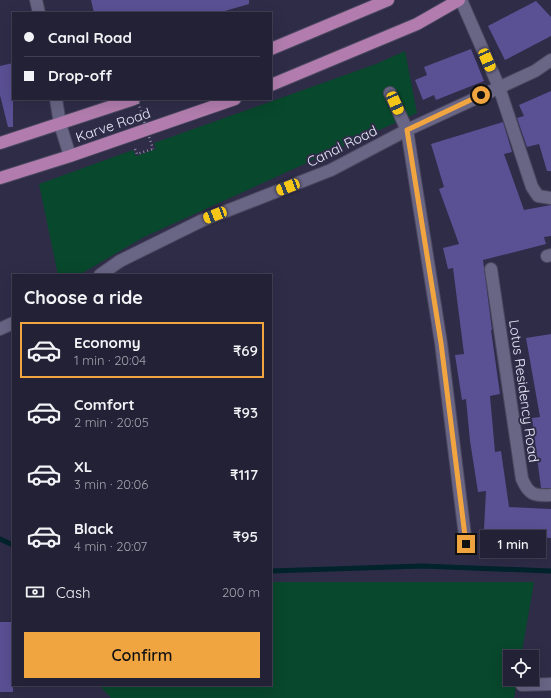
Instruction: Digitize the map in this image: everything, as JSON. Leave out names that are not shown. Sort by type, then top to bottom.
[{"type":"main road","points":[[272,49],[388,0]]},
{"type":"main road","points":[[272,85],[417,24],[460,0]]},
{"type":"main road","name":"Karve Road","points":[[0,143],[132,100]]},
{"type":"main road","name":"Karve Road","points":[[0,178],[70,156],[232,100]]},
{"type":"street","points":[[36,0],[39,12]]},
{"type":"street","points":[[460,0],[499,87],[532,187],[538,196],[551,198]]},
{"type":"street","name":"Canal Road","points":[[102,274],[120,262],[201,221],[331,170],[407,130],[535,71],[551,60]]},
{"type":"street","points":[[390,93],[407,130],[441,343],[466,544]]},
{"type":"street","points":[[56,100],[60,124],[70,156]]},
{"type":"street","name":"Lotus Residency Road","points":[[491,269],[522,479],[527,491],[538,496],[551,495]]},
{"type":"street","points":[[0,329],[12,323]]},
{"type":"street","points":[[539,684],[551,684]]},
{"type":"path","points":[[135,100],[153,149],[137,154]]},
{"type":"green space","points":[[405,51],[417,113],[144,237],[81,274],[58,274],[39,184],[133,150],[136,156],[156,149],[154,143],[376,64]]},
{"type":"green space","points":[[272,582],[534,582],[522,650],[503,650],[503,686],[516,686],[514,698],[111,698],[100,686],[272,686]]},
{"type":"building","points":[[91,0],[249,0],[249,4],[221,12],[94,12]]},
{"type":"building","points":[[536,1],[551,17],[551,36],[505,60],[488,26]]},
{"type":"building","points":[[471,49],[484,81],[436,100],[434,95],[423,100],[415,80],[427,75],[424,67]]},
{"type":"building","points":[[12,63],[13,127],[8,127],[0,95],[0,66]]},
{"type":"building","points":[[551,91],[551,171],[547,171],[539,144],[527,147],[517,118],[524,116],[519,105]]},
{"type":"building","points":[[503,122],[512,152],[504,154],[524,210],[551,205],[551,236],[544,237],[546,244],[483,260],[500,394],[490,396],[495,452],[501,451],[509,507],[551,509],[551,538],[502,536],[503,530],[484,529],[486,491],[478,492],[470,441],[466,399],[462,400],[455,355],[464,354],[453,268],[448,269],[443,248],[459,244],[439,189],[444,187],[431,144]]},
{"type":"building","points":[[551,334],[551,488],[541,488],[532,418],[540,417],[526,338]]},
{"type":"building","points":[[0,622],[12,622],[13,692],[0,692]]},
{"type":"waterway","points":[[0,539],[12,545]]},
{"type":"waterway","points":[[272,571],[422,566],[551,571]]},
{"type":"route","points":[[466,544],[441,343],[407,130],[481,95]]}]
